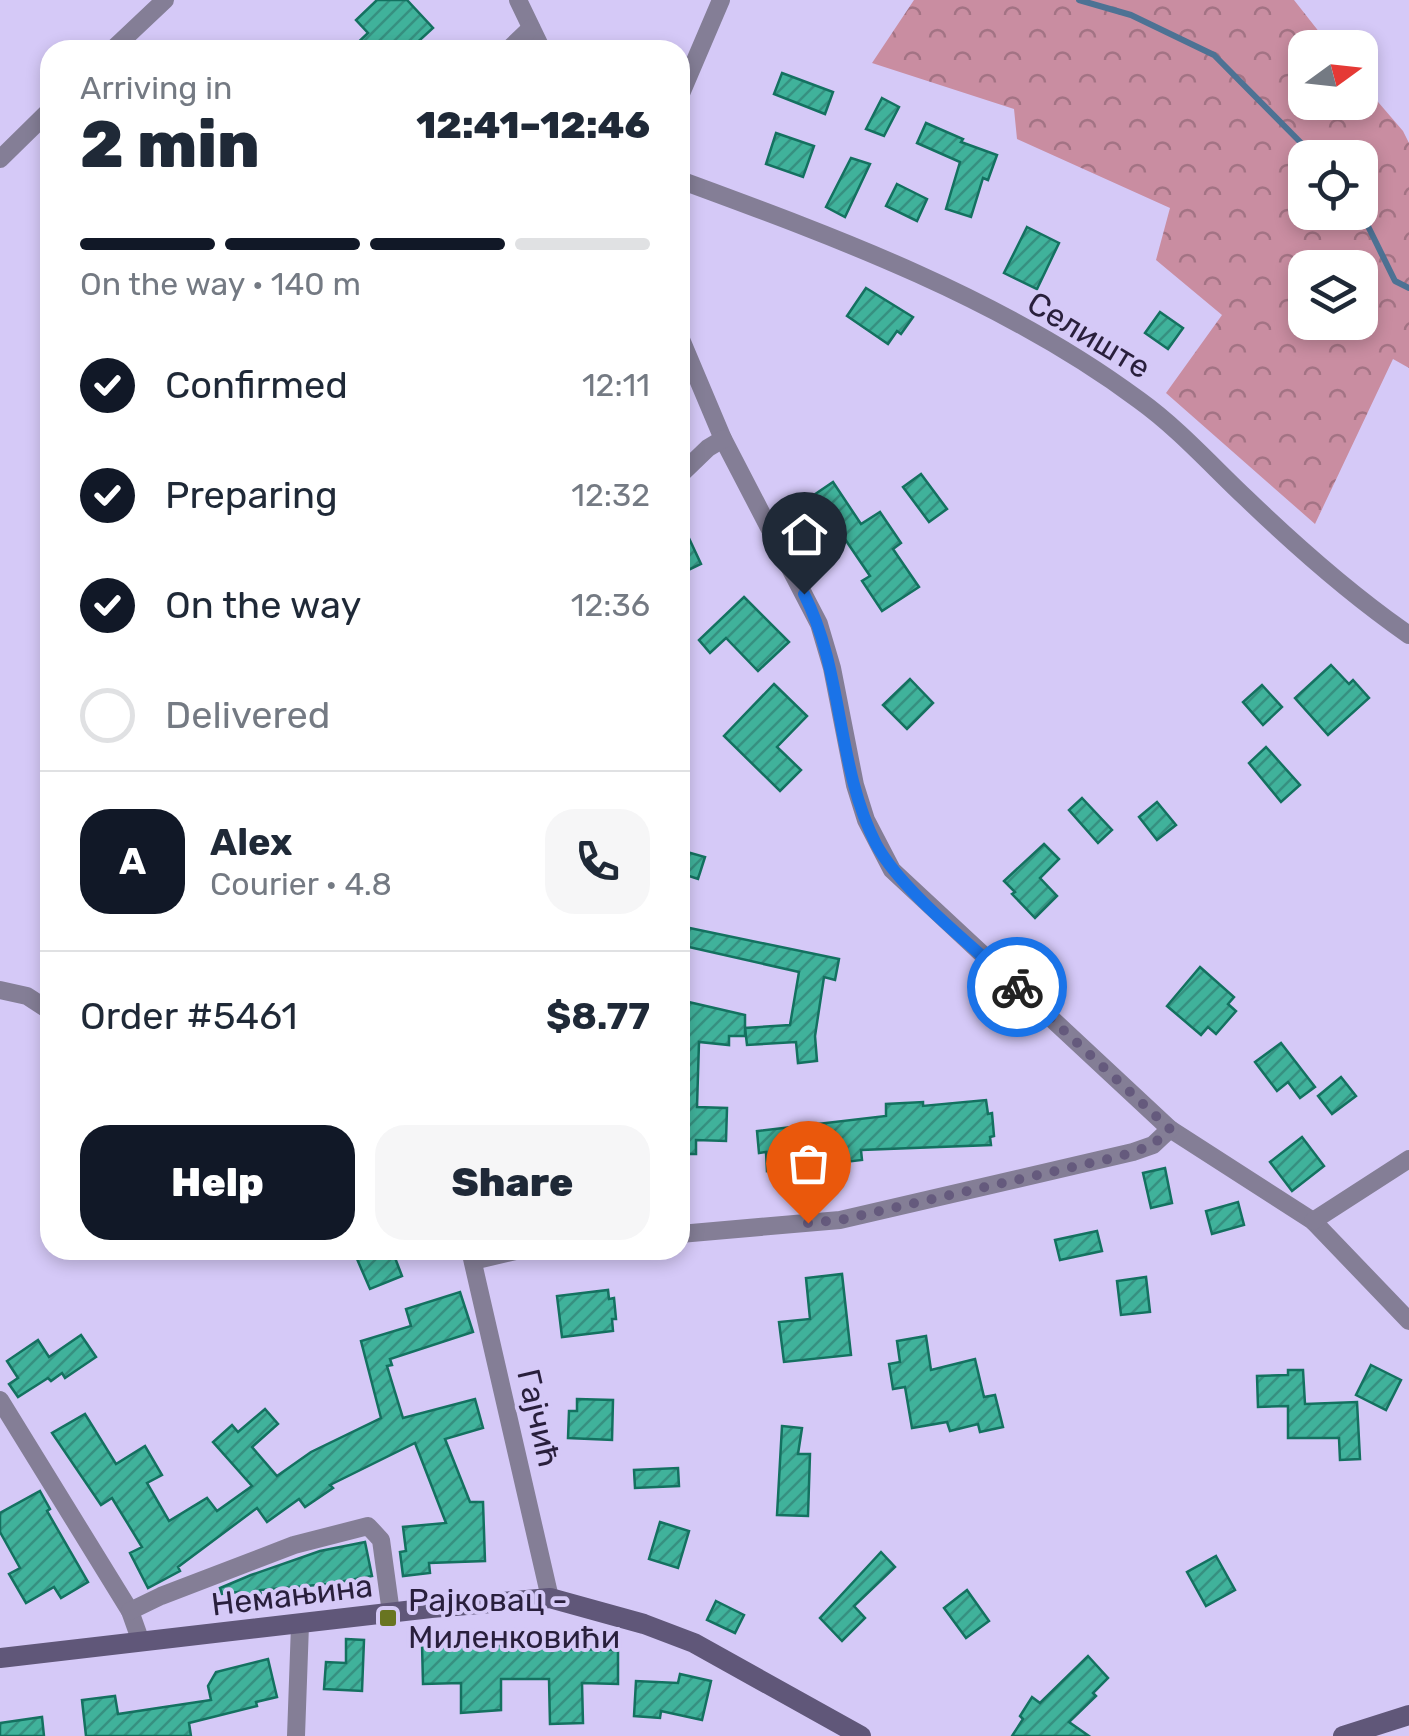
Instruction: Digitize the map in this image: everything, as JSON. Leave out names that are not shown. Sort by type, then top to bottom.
[{"type":"street","points":[[123,40],[165,0]]},
{"type":"street","points":[[518,0],[537,40]]},
{"type":"street","points":[[690,73],[721,0]]},
{"type":"street","points":[[518,40],[531,28]]},
{"type":"street","points":[[0,159],[40,120]]},
{"type":"street","name":"Селиште","points":[[690,184],[794,222],[936,282],[1089,364],[1143,402],[1353,597],[1409,635]]},
{"type":"street","points":[[690,360],[724,440],[820,624],[855,785],[866,820],[892,870],[1170,1129],[1313,1220],[1409,1320]]},
{"type":"street","points":[[690,465],[708,448],[724,440]]},
{"type":"street","points":[[0,990],[27,996],[40,1004]]},
{"type":"street","points":[[690,1233],[840,1220],[1133,1152],[1153,1144],[1170,1129]]},
{"type":"street","points":[[1313,1220],[1409,1159]]},
{"type":"street","name":"Гајчић","points":[[472,1260],[550,1598]]},
{"type":"street","points":[[0,1400],[130,1611],[141,1642]]},
{"type":"street","points":[[130,1611],[294,1545],[368,1526],[381,1540],[391,1613]]},
{"type":"street","name":"Немањина","points":[[0,1658],[550,1598],[644,1624],[694,1643],[861,1736]]},
{"type":"street","points":[[296,1736],[300,1625]]},
{"type":"street","points":[[1343,1736],[1409,1715]]},
{"type":"green space","points":[[914,0],[1294,0],[1318,30],[1288,30],[1288,120],[1378,120],[1378,102],[1403,131],[1409,143],[1409,368],[1393,359],[1315,524],[1166,393],[1222,315],[1156,260],[1170,208],[1017,139],[1014,109],[872,63]]},
{"type":"building","points":[[377,0],[407,0],[433,28],[420,40],[361,40],[368,33],[356,20]]},
{"type":"building","points":[[782,73],[833,92],[825,114],[774,94]]},
{"type":"building","points":[[882,98],[899,107],[884,136],[866,129]]},
{"type":"building","points":[[926,123],[997,155],[988,180],[983,178],[971,217],[946,209],[960,162],[917,143]]},
{"type":"building","points":[[776,133],[814,146],[803,177],[766,164]]},
{"type":"building","points":[[851,158],[870,164],[845,217],[826,207]]},
{"type":"building","points":[[897,184],[927,199],[917,221],[886,206]]},
{"type":"building","points":[[1027,227],[1059,243],[1037,289],[1004,273]]},
{"type":"building","points":[[866,288],[913,317],[888,344],[847,316]]},
{"type":"building","points":[[1160,312],[1183,328],[1168,349],[1145,333]]},
{"type":"building","points":[[921,474],[947,509],[929,522],[903,487]]},
{"type":"building","points":[[833,482],[861,524],[880,512],[901,543],[893,549],[919,587],[882,611],[862,581],[870,576],[832,520],[815,531],[799,505]]},
{"type":"building","points":[[690,540],[701,564],[690,569]]},
{"type":"building","points":[[744,597],[789,642],[758,671],[726,638],[710,653],[699,640]]},
{"type":"building","points":[[1331,665],[1349,684],[1353,680],[1369,698],[1328,735],[1295,698]]},
{"type":"building","points":[[910,679],[933,703],[907,729],[883,705]]},
{"type":"building","points":[[774,684],[807,716],[777,747],[801,770],[780,791],[724,736]]},
{"type":"building","points":[[1262,685],[1282,707],[1263,725],[1243,702]]},
{"type":"building","points":[[1266,747],[1300,785],[1281,802],[1249,763]]},
{"type":"building","points":[[1082,798],[1112,830],[1098,843],[1069,810]]},
{"type":"building","points":[[1157,802],[1176,825],[1157,840],[1139,817]]},
{"type":"building","points":[[1044,844],[1059,859],[1040,878],[1057,896],[1035,918],[1004,881]]},
{"type":"building","points":[[690,853],[705,857],[698,879],[690,876]]},
{"type":"building","points":[[690,928],[839,959],[835,980],[824,977],[815,1036],[817,1061],[798,1063],[796,1042],[747,1045],[745,1028],[790,1025],[799,972],[690,947]]},
{"type":"building","points":[[1200,967],[1234,997],[1228,1004],[1236,1011],[1216,1034],[1208,1027],[1201,1035],[1167,1006]]},
{"type":"building","points":[[690,1002],[745,1015],[745,1036],[729,1036],[729,1045],[699,1042],[697,1107],[727,1108],[726,1141],[696,1140],[696,1154],[690,1154]]},
{"type":"building","points":[[1281,1043],[1315,1087],[1300,1098],[1288,1082],[1277,1091],[1255,1062]]},
{"type":"building","points":[[1341,1077],[1356,1096],[1332,1114],[1318,1096]]},
{"type":"building","points":[[986,1100],[988,1114],[992,1113],[991,1145],[861,1150],[862,1160],[767,1171],[766,1152],[759,1153],[757,1131],[886,1116],[886,1104],[923,1102],[923,1106]]},
{"type":"building","points":[[1302,1137],[1324,1166],[1292,1191],[1270,1162]]},
{"type":"building","points":[[1165,1168],[1172,1203],[1151,1208],[1143,1173]]},
{"type":"building","points":[[1238,1202],[1244,1225],[1212,1234],[1206,1211]]},
{"type":"building","points":[[1097,1231],[1102,1251],[1060,1260],[1055,1240]]},
{"type":"building","points":[[357,1260],[396,1260],[402,1276],[370,1289]]},
{"type":"building","points":[[842,1274],[851,1355],[784,1362],[779,1322],[810,1319],[806,1278]]},
{"type":"building","points":[[1146,1277],[1150,1312],[1121,1315],[1117,1281]]},
{"type":"building","points":[[608,1290],[609,1299],[614,1298],[613,1331],[562,1337],[557,1296]]},
{"type":"building","points":[[460,1292],[473,1332],[390,1359],[392,1365],[387,1366],[403,1418],[475,1399],[483,1428],[445,1439],[470,1502],[483,1502],[485,1561],[429,1563],[430,1573],[403,1576],[403,1527],[446,1523],[415,1443],[330,1485],[333,1488],[305,1507],[299,1499],[267,1522],[257,1508],[178,1567],[180,1571],[148,1588],[130,1553],[142,1547],[112,1498],[101,1505],[52,1433],[85,1414],[116,1464],[145,1446],[162,1475],[147,1483],[169,1521],[207,1498],[217,1511],[252,1486],[213,1442],[232,1425],[238,1432],[265,1409],[278,1424],[252,1447],[277,1476],[311,1452],[381,1418],[361,1341],[411,1326],[406,1309]]},
{"type":"building","points":[[81,1335],[96,1357],[65,1378],[62,1373],[51,1381],[48,1378],[18,1397],[9,1384],[18,1378],[7,1361],[38,1340],[49,1357]]},
{"type":"building","points":[[926,1336],[931,1370],[975,1359],[984,1397],[995,1395],[1003,1427],[980,1432],[978,1424],[950,1431],[947,1422],[912,1428],[905,1387],[893,1389],[889,1364],[900,1362],[897,1341]]},
{"type":"building","points":[[1371,1365],[1401,1380],[1386,1410],[1356,1395]]},
{"type":"building","points":[[1288,1370],[1303,1370],[1305,1404],[1357,1402],[1360,1459],[1340,1460],[1339,1438],[1288,1438],[1288,1406],[1258,1407],[1257,1376],[1288,1375]]},
{"type":"building","points":[[577,1399],[613,1400],[612,1440],[568,1438],[569,1411],[577,1411]]},
{"type":"building","points":[[782,1426],[802,1428],[798,1454],[810,1454],[808,1516],[777,1515]]},
{"type":"building","points":[[678,1468],[679,1486],[635,1488],[634,1470]]},
{"type":"building","points":[[40,1491],[50,1509],[47,1511],[88,1582],[61,1598],[54,1587],[26,1603],[9,1574],[20,1568],[0,1532],[0,1513]]},
{"type":"building","points":[[660,1522],[689,1531],[678,1568],[649,1559]]},
{"type":"building","points":[[365,1542],[372,1576],[260,1590],[261,1595],[222,1594],[220,1588],[251,1575],[320,1551]]},
{"type":"building","points":[[881,1552],[895,1567],[854,1606],[865,1618],[842,1641],[820,1618]]},
{"type":"building","points":[[1216,1556],[1235,1590],[1206,1606],[1187,1572]]},
{"type":"building","points":[[967,1590],[989,1621],[966,1638],[944,1608]]},
{"type":"building","points":[[716,1601],[744,1615],[735,1633],[707,1620]]},
{"type":"building","points":[[346,1639],[364,1640],[362,1691],[324,1689],[326,1662],[346,1663]]},
{"type":"building","points":[[456,1642],[456,1647],[563,1644],[563,1649],[618,1650],[618,1684],[582,1683],[583,1723],[550,1724],[549,1679],[501,1679],[501,1710],[461,1713],[461,1683],[423,1684],[422,1644]]},
{"type":"building","points":[[1088,1656],[1108,1678],[1069,1722],[1089,1736],[1012,1736],[1032,1697],[1040,1703]]},
{"type":"building","points":[[268,1659],[277,1697],[189,1723],[191,1736],[86,1736],[82,1700],[115,1696],[118,1714],[211,1700],[208,1686],[216,1672]]},
{"type":"building","points":[[680,1674],[711,1681],[702,1720],[661,1711],[660,1718],[634,1716],[636,1681],[678,1683]]},
{"type":"building","points":[[42,1717],[44,1736],[0,1736],[0,1723]]},
{"type":"waterway","points":[[1079,0],[1131,15],[1214,55],[1298,140]]},
{"type":"waterway","points":[[1370,230],[1395,281],[1409,288]]},
{"type":"way so far","points":[[808,1223],[840,1220],[1113,1158],[1163,1137],[1170,1129],[1017,987]]},
{"type":"place","name":"Рајковац - Миленковићи","points":[[388,1618]]},
{"type":"route","points":[[804,594],[820,624],[855,785],[876,844],[892,870],[1017,987]]}]
